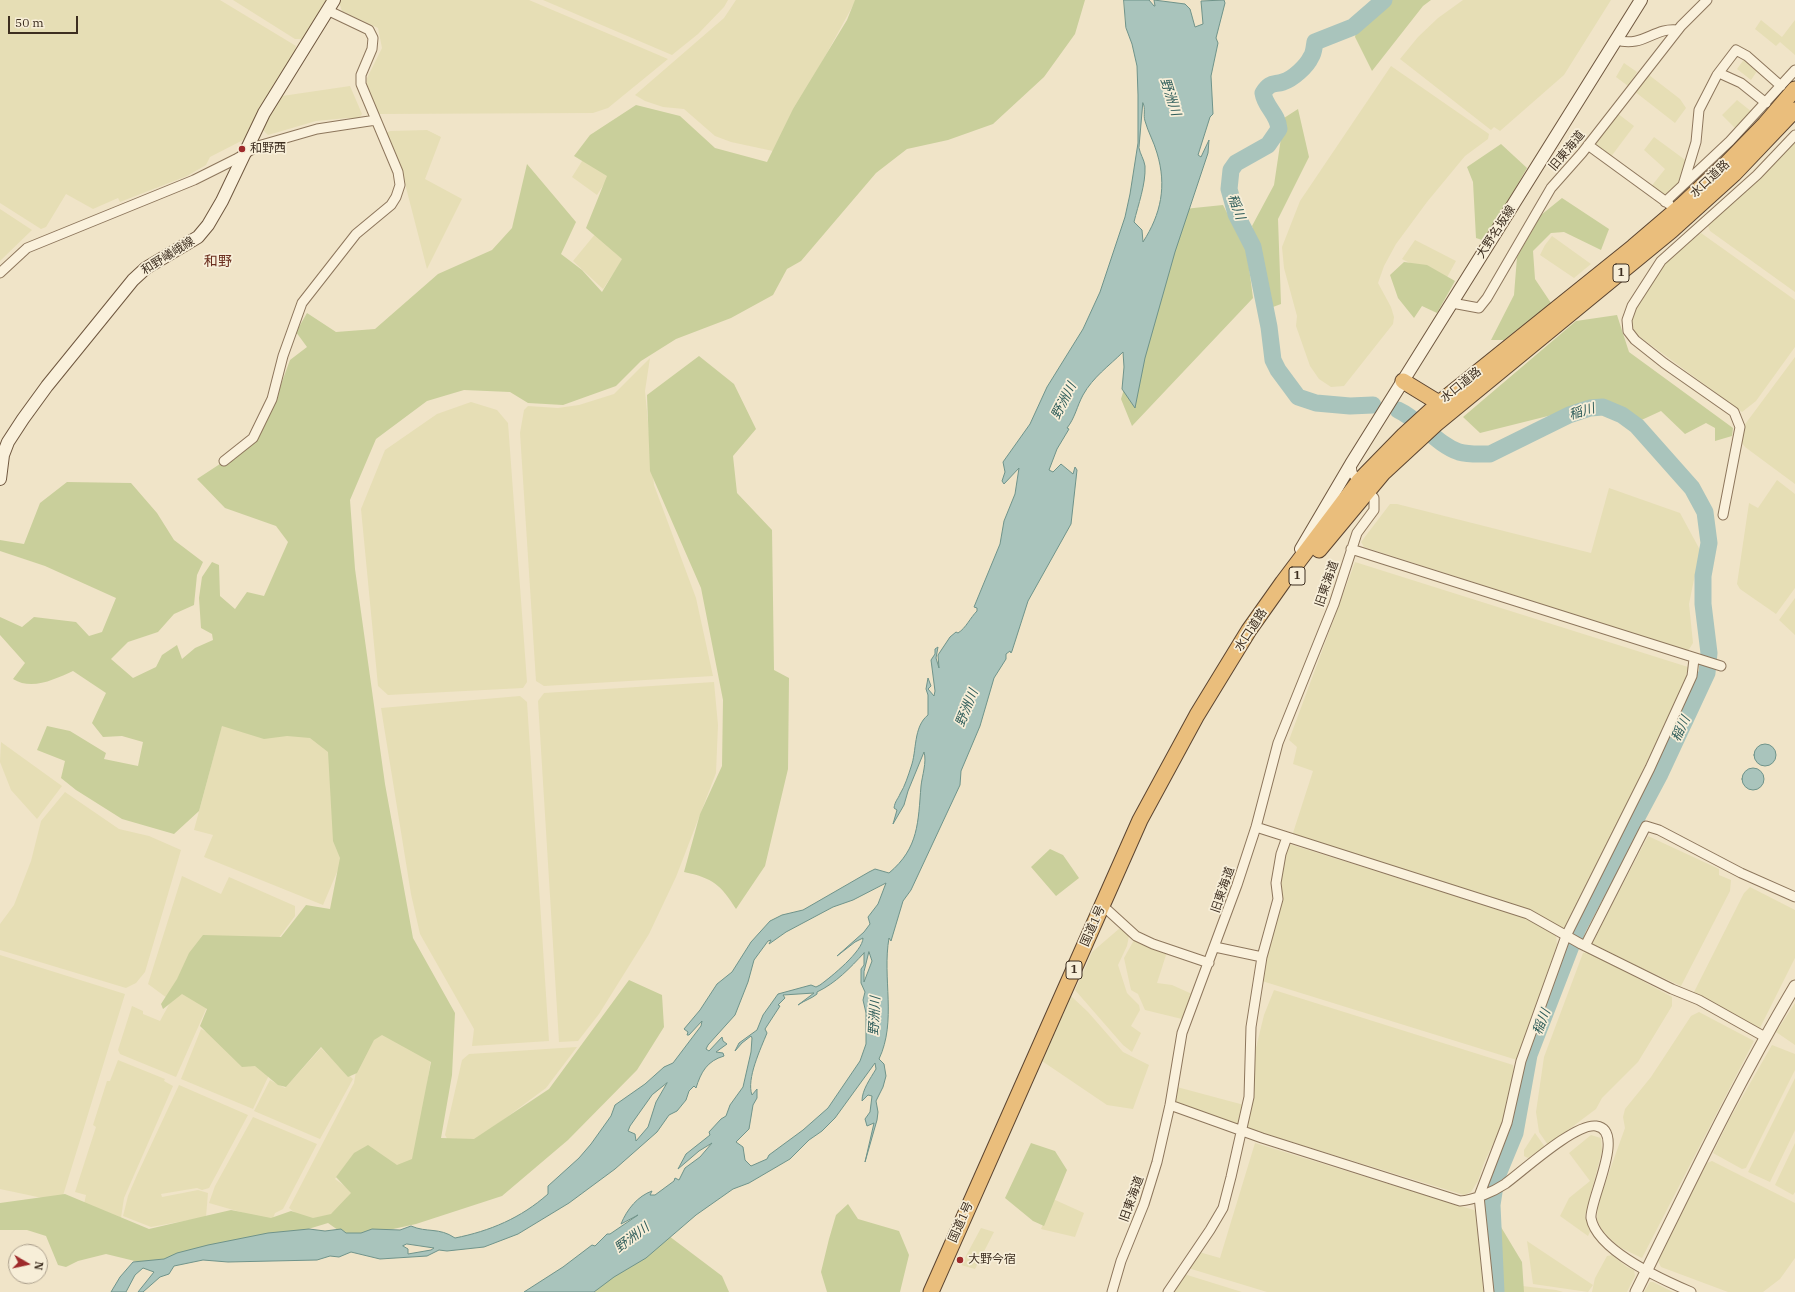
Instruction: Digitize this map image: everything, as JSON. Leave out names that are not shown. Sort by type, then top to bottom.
[{"type":"highway","name":"水口道路","points":[[1430,420],[1439,403],[1633,247],[1681,206],[1738,152],[1788,88]]},
{"type":"highway","name":"水口道路","points":[[1234,657],[1285,589],[1334,533],[1415,434],[1430,420],[1671,231],[1734,174],[1795,110]]},
{"type":"highway","points":[[1403,381],[1439,403]]},
{"type":"highway","name":"水口道路","points":[[1234,657],[1249,630],[1283,582],[1344,502],[1366,493]]},
{"type":"highway","name":"国道1号","points":[[931,1292],[1140,820],[1197,715],[1234,657]]},
{"type":"main road","name":"大野名坂線","points":[[1283,582],[1351,464],[1641,0]]},
{"type":"main road","name":"和野嶬峨線","points":[[0,472],[8,442],[23,419],[47,386],[133,280],[146,268],[198,237],[208,225],[246,152],[264,113],[330,5]]},
{"type":"main road","points":[[1334,533],[1344,502],[1351,464]]},
{"type":"street","name":"旧東海道","points":[[1452,303],[1478,308],[1487,298],[1551,188],[1588,145],[1678,30],[1707,0]]},
{"type":"street","points":[[224,461],[253,438],[272,398],[283,356],[302,303],[356,234],[391,205],[396,197],[400,185],[398,172],[361,84],[361,76],[372,49],[373,38],[369,30],[330,5]]},
{"type":"street","points":[[1616,40],[1627,43],[1639,41],[1669,29],[1678,30]]},
{"type":"street","points":[[1683,185],[1696,142],[1699,110],[1719,73],[1736,50],[1747,56],[1788,88]]},
{"type":"street","points":[[1588,145],[1668,203],[1683,185],[1730,141],[1766,102],[1788,88],[1795,70]]},
{"type":"street","points":[[1719,73],[1741,83],[1766,102]]},
{"type":"street","points":[[0,273],[27,248],[194,180],[258,146],[316,129],[376,120]]},
{"type":"street","points":[[1723,515],[1740,427],[1734,412],[1664,363],[1635,340],[1628,331],[1627,320],[1632,306],[1661,260],[1695,225],[1757,175],[1795,135]]},
{"type":"street","points":[[1351,464],[1352,473],[1366,493]]},
{"type":"street","name":"旧東海道","points":[[1112,1292],[1121,1261],[1144,1204],[1157,1162],[1170,1105],[1182,1033],[1215,947],[1256,827],[1278,742],[1334,604],[1357,533],[1374,510],[1366,493]]},
{"type":"street","points":[[1351,550],[1718,666]]},
{"type":"street","points":[[1489,1292],[1483,1194],[1507,1123],[1521,1061],[1568,937],[1650,768],[1692,676],[1696,659]]},
{"type":"street","points":[[1583,945],[1646,826],[1659,830],[1742,873],[1795,897]]},
{"type":"street","points":[[1256,827],[1528,914],[1583,945],[1672,989],[1699,1000],[1765,1037]]},
{"type":"street","points":[[1168,1292],[1223,1208],[1249,1097],[1251,1027],[1262,957],[1278,899],[1276,883],[1281,854],[1287,837]]},
{"type":"street","points":[[1102,905],[1136,936],[1153,944],[1209,963]]},
{"type":"street","points":[[1215,947],[1262,957]]},
{"type":"street","points":[[1636,1292],[1702,1156],[1765,1037],[1795,986]]},
{"type":"street","points":[[1170,1105],[1242,1131],[1460,1201],[1471,1200],[1503,1185],[1563,1140],[1586,1127],[1597,1126],[1605,1131],[1609,1139],[1608,1154],[1591,1216],[1594,1228],[1602,1239],[1646,1272],[1691,1292]]},
{"type":"shaded area","points":[[0,0],[220,0],[296,46],[295,51],[263,103],[245,139],[210,157],[206,165],[187,176],[120,202],[118,198],[93,209],[66,194],[46,227],[41,229],[0,203]]},
{"type":"shaded area","points":[[233,0],[326,0],[303,39],[295,39]]},
{"type":"shaded area","points":[[340,0],[529,0],[668,59],[608,108],[593,113],[378,114],[366,86],[367,78],[382,48],[378,28],[342,11],[339,2]]},
{"type":"shaded area","points":[[543,0],[728,0],[724,7],[698,34],[672,55]]},
{"type":"shaded area","points":[[736,0],[856,0],[773,151],[731,142],[715,136],[684,109],[663,107],[645,101],[635,95],[724,18]]},
{"type":"shaded area","points":[[1463,0],[1611,0],[1564,75],[1500,131],[1494,127],[1491,130],[1400,59],[1418,37],[1438,18]]},
{"type":"shaded area","points":[[1761,20],[1782,37],[1795,20],[1795,55],[1780,42],[1776,46],[1755,29]]},
{"type":"shaded area","points":[[1745,58],[1759,68],[1751,80],[1737,69]]},
{"type":"shaded area","points":[[1624,63],[1637,72],[1628,86],[1616,77]]},
{"type":"shaded area","points":[[1391,66],[1489,134],[1488,139],[1465,156],[1427,202],[1396,244],[1384,266],[1378,283],[1391,307],[1394,317],[1393,324],[1344,386],[1331,387],[1319,379],[1310,366],[1296,326],[1297,316],[1284,268],[1282,247],[1300,201]]},
{"type":"shaded area","points":[[1649,75],[1680,99],[1686,108],[1675,123],[1634,91]]},
{"type":"shaded area","points":[[350,86],[362,114],[359,118],[316,121],[268,135],[262,129],[262,126],[282,96]]},
{"type":"shaded area","points":[[1737,100],[1752,112],[1737,130],[1722,115]]},
{"type":"shaded area","points":[[1617,113],[1634,126],[1610,158],[1592,145]]},
{"type":"shaded area","points":[[427,130],[441,137],[425,179],[462,199],[427,269],[402,172],[386,133],[390,131]]},
{"type":"shaded area","points":[[1654,137],[1688,162],[1681,182],[1668,195],[1659,194],[1650,188],[1665,169],[1644,150]]},
{"type":"shaded area","points":[[1795,139],[1795,292],[1710,231],[1708,226],[1764,173]]},
{"type":"shaded area","points":[[584,158],[610,175],[597,195],[572,177]]},
{"type":"shaded area","points":[[0,209],[32,230],[0,261]]},
{"type":"shaded area","points":[[596,233],[623,259],[603,289],[573,261]]},
{"type":"shaded area","points":[[1701,233],[1795,300],[1795,347],[1756,401],[1742,412],[1636,334],[1631,324],[1630,316],[1664,263]]},
{"type":"shaded area","points":[[1552,236],[1591,264],[1574,278],[1540,255]]},
{"type":"shaded area","points":[[1415,240],[1456,261],[1445,281],[1402,259]]},
{"type":"shaded area","points":[[1795,357],[1795,484],[1745,447],[1742,443],[1741,435],[1743,427]]},
{"type":"shaded area","points":[[650,358],[645,391],[654,485],[696,598],[713,676],[544,686],[536,681],[520,433],[524,410],[528,406],[558,408],[579,405],[614,394]]},
{"type":"shaded area","points":[[471,402],[497,410],[508,423],[527,682],[523,688],[388,695],[378,686],[361,509],[385,450],[437,414]]},
{"type":"shaded area","points":[[1777,480],[1795,494],[1795,588],[1776,614],[1740,589],[1737,584],[1749,503],[1758,508]]},
{"type":"shaded area","points":[[1609,488],[1680,513],[1700,550],[1689,604],[1693,643],[1688,651],[1364,547],[1361,542],[1390,504],[1397,504],[1591,553]]},
{"type":"shaded area","points":[[1355,562],[1688,667],[1685,681],[1634,789],[1564,928],[1559,928],[1532,910],[1292,836],[1313,771],[1293,764],[1297,747],[1289,740]]},
{"type":"shaded area","points":[[1795,598],[1795,635],[1779,620]]},
{"type":"shaded area","points":[[714,682],[718,725],[716,773],[676,877],[649,934],[599,1014],[578,1041],[559,1042],[538,701],[544,693]]},
{"type":"shaded area","points":[[520,696],[527,702],[549,1041],[472,1046],[474,1029],[420,934],[411,894],[381,708]]},
{"type":"shaded area","points":[[222,725],[310,736],[331,753],[343,858],[323,905],[204,857],[213,835],[194,830]]},
{"type":"shaded area","points":[[1,742],[62,786],[37,819],[11,790],[0,762]]},
{"type":"shaded area","points":[[65,792],[119,829],[149,836],[181,850],[145,972],[136,983],[126,988],[0,950],[0,924],[14,905],[31,861],[41,821]]},
{"type":"shaded area","points":[[1648,836],[1719,869],[1719,875],[1731,880],[1730,891],[1681,986],[1591,945]]},
{"type":"shaded area","points":[[1289,844],[1523,917],[1556,935],[1557,945],[1517,1060],[1262,981],[1266,953],[1282,903],[1280,880],[1286,848]]},
{"type":"shaded area","points":[[182,876],[221,894],[229,877],[295,906],[295,916],[278,939],[192,953],[167,998],[148,984]]},
{"type":"shaded area","points":[[1750,887],[1795,910],[1795,958],[1760,1028],[1693,994],[1744,893]]},
{"type":"shaded area","points":[[1120,928],[1129,936],[1127,946],[1118,965],[1127,993],[1139,1005],[1140,1010],[1131,1026],[1141,1033],[1132,1052],[1123,1045],[1075,990],[1092,952]]},
{"type":"shaded area","points":[[1134,940],[1167,952],[1157,983],[1172,985],[1192,994],[1182,1019],[1145,1010],[1138,994],[1131,990],[1124,958]]},
{"type":"shaded area","points":[[1589,952],[1672,997],[1672,1006],[1638,1062],[1602,1098],[1596,1109],[1548,1145],[1539,1132],[1536,1112],[1544,1057],[1583,953]]},
{"type":"shaded area","points":[[0,955],[125,994],[61,1202],[0,1189]]},
{"type":"shaded area","points":[[178,988],[207,1007],[176,1077],[120,1054],[118,1050],[132,1006],[143,1011],[143,1014],[160,1021]]},
{"type":"shaded area","points":[[1274,990],[1513,1065],[1514,1072],[1501,1127],[1484,1163],[1478,1181],[1471,1192],[1464,1195],[1249,1129],[1247,1126],[1254,1056],[1264,1015]]},
{"type":"shaded area","points":[[1071,996],[1088,1012],[1123,1052],[1149,1065],[1133,1109],[1107,1105],[1042,1061]]},
{"type":"shaded area","points":[[1795,1003],[1795,1045],[1776,1032]]},
{"type":"shaded area","points":[[1699,1012],[1754,1041],[1642,1258],[1619,1247],[1601,1230],[1597,1219],[1598,1203],[1625,1128],[1623,1117],[1625,1109],[1651,1077],[1691,1016]]},
{"type":"shaded area","points":[[201,1029],[256,1064],[269,1075],[253,1109],[181,1079]]},
{"type":"shaded area","points":[[385,1031],[431,1058],[416,1160],[398,1168],[356,1153],[335,1179],[353,1192],[333,1215],[314,1220],[298,1215],[289,1208],[354,1083],[357,1065],[373,1034]]},
{"type":"shaded area","points":[[1772,1045],[1795,1054],[1795,1070],[1746,1168],[1742,1169],[1713,1153],[1729,1120]]},
{"type":"shaded area","points":[[577,1047],[546,1088],[472,1143],[449,1142],[445,1135],[462,1060],[469,1054]]},
{"type":"shaded area","points":[[321,1048],[353,1079],[320,1139],[254,1111],[270,1080],[285,1088]]},
{"type":"shaded area","points":[[118,1060],[165,1079],[164,1081],[173,1086],[124,1198],[121,1218],[84,1204],[86,1195],[75,1192],[96,1127],[93,1125],[107,1081],[110,1081]]},
{"type":"shaded area","points":[[1795,1078],[1795,1130],[1770,1182],[1748,1172]]},
{"type":"shaded area","points":[[179,1085],[248,1115],[209,1188],[202,1190],[197,1188],[161,1194],[162,1197],[198,1190],[208,1193],[206,1217],[151,1227],[123,1216],[128,1196]]},
{"type":"shaded area","points":[[1177,1087],[1244,1105],[1239,1128],[1174,1103]]},
{"type":"shaded area","points":[[253,1117],[317,1144],[283,1209],[275,1213],[272,1221],[209,1203],[215,1186]]},
{"type":"shaded area","points":[[1535,1133],[1545,1147],[1528,1158],[1524,1156],[1524,1150]]},
{"type":"shaded area","points":[[1591,1135],[1601,1138],[1602,1151],[1585,1216],[1590,1232],[1588,1236],[1560,1216],[1569,1198],[1590,1181],[1569,1153]]},
{"type":"shaded area","points":[[1255,1143],[1477,1211],[1486,1292],[1267,1292],[1188,1268],[1199,1252],[1220,1258]]},
{"type":"shaded area","points":[[1795,1143],[1795,1192],[1793,1195],[1775,1185]]},
{"type":"shaded area","points":[[1712,1161],[1795,1203],[1795,1258],[1780,1279],[1763,1292],[1728,1292],[1661,1267],[1658,1261],[1707,1163]]},
{"type":"shaded area","points":[[1053,1199],[1084,1213],[1075,1237],[1041,1229]]},
{"type":"shaded area","points":[[981,1228],[994,1232],[975,1269],[961,1265]]},
{"type":"shaded area","points":[[1527,1241],[1593,1285],[1588,1292],[1533,1284]]},
{"type":"shaded area","points":[[1612,1255],[1627,1267],[1634,1270],[1635,1276],[1627,1292],[1592,1292],[1595,1278],[1607,1256]]},
{"type":"shaded area","points":[[1184,1274],[1242,1292],[1172,1292]]},
{"type":"shaded area","points":[[1650,1282],[1653,1282],[1673,1292],[1644,1292]]},
{"type":"shaded area","points":[[1522,1286],[1556,1290],[1563,1292],[1521,1292]]},
{"type":"green space","points":[[855,0],[1085,0],[1075,34],[1044,77],[993,124],[948,140],[907,149],[876,173],[801,261],[787,269],[773,295],[731,318],[676,339],[641,361],[616,386],[563,405],[528,403],[510,392],[464,390],[427,401],[376,439],[350,500],[355,569],[385,784],[413,938],[455,1013],[452,1075],[441,1138],[474,1139],[549,1089],[629,980],[662,995],[664,1027],[637,1070],[568,1140],[502,1196],[416,1224],[375,1233],[345,1235],[328,1223],[282,1237],[143,1263],[106,1254],[78,1261],[66,1267],[58,1265],[46,1236],[27,1230],[0,1230],[0,1203],[65,1194],[149,1229],[231,1210],[271,1218],[291,1211],[313,1218],[331,1214],[351,1193],[336,1177],[354,1153],[368,1145],[397,1165],[412,1159],[431,1062],[382,1035],[374,1040],[357,1073],[348,1077],[321,1047],[286,1087],[278,1085],[255,1066],[242,1067],[200,1026],[207,1009],[182,994],[163,1009],[161,1004],[177,979],[189,953],[203,935],[281,937],[306,905],[330,909],[340,858],[333,841],[328,752],[310,738],[287,736],[264,739],[222,726],[199,811],[174,834],[122,819],[76,790],[61,778],[65,761],[37,750],[47,726],[70,731],[106,753],[104,759],[138,766],[143,742],[122,736],[103,737],[92,723],[106,693],[73,671],[36,684],[28,684],[13,679],[25,663],[0,635],[0,617],[22,627],[34,617],[76,622],[89,636],[102,632],[116,598],[45,566],[0,551],[0,540],[24,544],[40,503],[67,482],[131,483],[157,513],[174,540],[203,562],[197,575],[194,605],[174,614],[158,632],[128,642],[111,659],[133,678],[156,667],[162,655],[177,645],[182,659],[195,648],[213,640],[212,634],[201,628],[199,598],[202,577],[212,562],[219,565],[220,596],[235,609],[247,592],[264,596],[288,542],[276,526],[225,508],[197,479],[252,443],[273,406],[290,360],[307,347],[296,332],[307,313],[336,332],[375,329],[438,274],[492,250],[512,228],[527,164],[576,222],[561,254],[582,270],[602,292],[622,259],[586,228],[607,176],[574,156],[590,135],[636,105],[680,116],[715,148],[767,162],[793,109],[847,20]]},
{"type":"green space","points":[[1381,0],[1431,0],[1423,6],[1372,71],[1355,37],[1360,11]]},
{"type":"green space","points":[[1298,109],[1309,157],[1278,219],[1281,304],[1273,307],[1252,226],[1274,185],[1284,118]]},
{"type":"green space","points":[[1501,144],[1527,168],[1485,241],[1476,238],[1473,182],[1467,167]]},
{"type":"green space","points":[[1562,198],[1609,229],[1601,250],[1564,232],[1551,233],[1533,251],[1535,279],[1551,303],[1504,340],[1491,340],[1514,295],[1517,257],[1541,215]]},
{"type":"green space","points":[[1223,205],[1247,252],[1253,298],[1132,426],[1121,399],[1153,293],[1184,209]]},
{"type":"green space","points":[[1404,262],[1427,265],[1455,281],[1437,313],[1422,306],[1414,318],[1398,298],[1390,275]]},
{"type":"green space","points":[[1617,315],[1629,352],[1733,428],[1732,436],[1715,441],[1715,428],[1706,423],[1685,434],[1661,411],[1635,423],[1600,403],[1480,433],[1463,417],[1576,321]]},
{"type":"green space","points":[[699,356],[734,384],[756,429],[733,456],[737,493],[772,530],[774,670],[789,678],[788,769],[765,866],[736,909],[721,888],[709,880],[684,872],[700,814],[722,766],[723,700],[701,588],[650,471],[647,395]]},
{"type":"green space","points":[[1050,849],[1063,855],[1079,878],[1056,896],[1031,867]]},
{"type":"green space","points":[[1031,1143],[1055,1151],[1067,1170],[1044,1226],[1033,1221],[1005,1198]]},
{"type":"green space","points":[[848,1204],[858,1219],[899,1231],[909,1255],[900,1292],[827,1292],[821,1272],[836,1215]]},
{"type":"green space","points":[[1501,1227],[1522,1262],[1524,1292],[1494,1292],[1496,1230]]},
{"type":"green space","points":[[665,1233],[722,1276],[729,1292],[579,1292]]},
{"type":"water","name":"野洲川","points":[[1124,0],[1149,0],[1154,6],[1154,0],[1185,4],[1190,9],[1195,27],[1203,24],[1201,1],[1224,0],[1225,3],[1216,38],[1218,43],[1211,76],[1213,114],[1210,117],[1198,155],[1201,157],[1209,140],[1208,153],[1175,252],[1145,358],[1135,408],[1122,389],[1124,367],[1123,352],[1096,377],[1087,389],[1067,428],[1069,429],[1057,449],[1049,470],[1053,472],[1061,464],[1073,474],[1075,467],[1077,470],[1071,524],[1028,601],[1011,653],[1010,651],[1006,654],[1006,659],[994,678],[980,726],[961,771],[960,785],[911,890],[903,901],[891,941],[889,938],[887,953],[887,1030],[879,1059],[884,1064],[886,1076],[883,1087],[876,1101],[878,1112],[877,1120],[865,1162],[874,1123],[867,1126],[865,1119],[870,1112],[872,1096],[868,1095],[862,1101],[862,1097],[876,1069],[875,1063],[835,1118],[822,1131],[809,1140],[790,1159],[749,1183],[733,1189],[696,1215],[646,1258],[614,1277],[594,1292],[524,1292],[563,1267],[592,1245],[595,1246],[607,1234],[610,1234],[638,1215],[621,1224],[626,1213],[642,1196],[652,1191],[650,1195],[655,1195],[674,1181],[675,1178],[679,1180],[685,1168],[700,1157],[712,1143],[699,1151],[678,1169],[686,1154],[710,1135],[709,1132],[721,1119],[726,1116],[730,1105],[743,1087],[751,1052],[752,1038],[751,1036],[735,1051],[739,1043],[757,1030],[763,1015],[778,994],[811,985],[816,987],[820,985],[858,950],[863,938],[855,942],[837,956],[864,932],[870,924],[868,917],[878,904],[886,883],[853,900],[833,907],[786,932],[769,944],[771,940],[768,941],[754,960],[748,982],[735,1015],[706,1049],[709,1051],[722,1037],[723,1041],[727,1044],[716,1052],[723,1053],[724,1056],[709,1064],[700,1077],[696,1088],[694,1086],[689,1091],[686,1100],[677,1111],[669,1115],[657,1132],[615,1169],[569,1203],[518,1234],[484,1247],[447,1251],[439,1250],[427,1256],[380,1259],[351,1252],[339,1257],[330,1256],[317,1260],[228,1262],[203,1260],[174,1266],[169,1274],[160,1277],[143,1292],[138,1292],[154,1272],[143,1268],[135,1275],[126,1292],[111,1292],[120,1277],[133,1262],[164,1259],[177,1253],[208,1245],[268,1233],[309,1229],[325,1231],[341,1229],[346,1233],[361,1233],[372,1229],[400,1230],[411,1226],[444,1232],[455,1238],[480,1232],[516,1217],[548,1194],[548,1186],[579,1158],[591,1144],[611,1116],[615,1105],[645,1084],[664,1067],[673,1063],[701,1026],[702,1021],[689,1035],[687,1035],[688,1032],[684,1029],[700,1010],[717,984],[732,972],[751,942],[770,921],[782,915],[803,910],[875,869],[889,873],[899,864],[912,844],[915,834],[925,765],[924,752],[908,791],[904,805],[893,824],[897,810],[894,808],[905,784],[913,761],[920,726],[928,715],[928,695],[926,689],[928,678],[931,686],[928,689],[934,696],[935,691],[931,660],[935,654],[935,649],[938,647],[936,658],[939,668],[938,655],[950,637],[956,632],[958,633],[961,631],[977,611],[977,608],[974,607],[1000,544],[1004,521],[1015,494],[1019,468],[1004,484],[1002,481],[1005,472],[1003,462],[1030,424],[1047,387],[1083,329],[1100,292],[1125,217],[1138,143],[1137,66],[1132,44],[1126,28]],"holes":[[[1143,103],[1145,121],[1156,149],[1162,177],[1162,188],[1158,210],[1143,242],[1142,230],[1134,222],[1145,173],[1145,166],[1139,148]],[[869,952],[872,961],[864,982],[864,972]],[[864,953],[864,965],[861,969],[861,983],[865,992],[863,1000],[866,1013],[866,1044],[860,1061],[828,1108],[803,1130],[769,1155],[767,1159],[751,1166],[745,1160],[743,1147],[736,1142],[749,1129],[753,1105],[757,1098],[757,1089],[752,1095],[751,1081],[755,1064],[767,1033],[765,1029],[780,1006],[778,1005],[785,998],[783,995],[814,993],[798,1005],[815,996],[817,992],[837,980]],[[667,1083],[656,1102],[648,1127],[636,1141],[635,1134],[628,1131],[652,1095]],[[407,1244],[434,1248],[431,1250],[408,1254],[408,1249],[403,1246]]]},
{"type":"water","points":[[1765,744],[1773,747],[1776,755],[1773,763],[1765,766],[1757,763],[1754,755],[1757,747]]},
{"type":"water","points":[[1753,768],[1761,771],[1764,779],[1761,787],[1753,790],[1745,787],[1742,779],[1745,771]]},
{"type":"waterway","name":"稲川","points":[[1373,405],[1350,406],[1316,403],[1298,397],[1278,370],[1273,360],[1269,327],[1253,247],[1236,214],[1229,189],[1231,170],[1236,163],[1268,145],[1279,129],[1276,119],[1264,98],[1263,93],[1265,89],[1272,84],[1283,82],[1299,72],[1312,55],[1315,42],[1353,27],[1384,0]]},
{"type":"waterway","name":"稲川","points":[[1398,410],[1406,414],[1435,438],[1451,448],[1459,452],[1474,454],[1490,454],[1569,415],[1590,408],[1603,407],[1622,415],[1637,426],[1692,488],[1705,512],[1709,543],[1703,576],[1703,604],[1709,653],[1707,673],[1660,774],[1578,928],[1529,1055],[1515,1133],[1496,1179],[1492,1205],[1496,1292]]},
{"type":"place","name":"和野西","points":[[242,149]]},
{"type":"place","name":"大野今宿","points":[[960,1260]]},
{"type":"district","name":"和野","points":[[218,262]]}]
